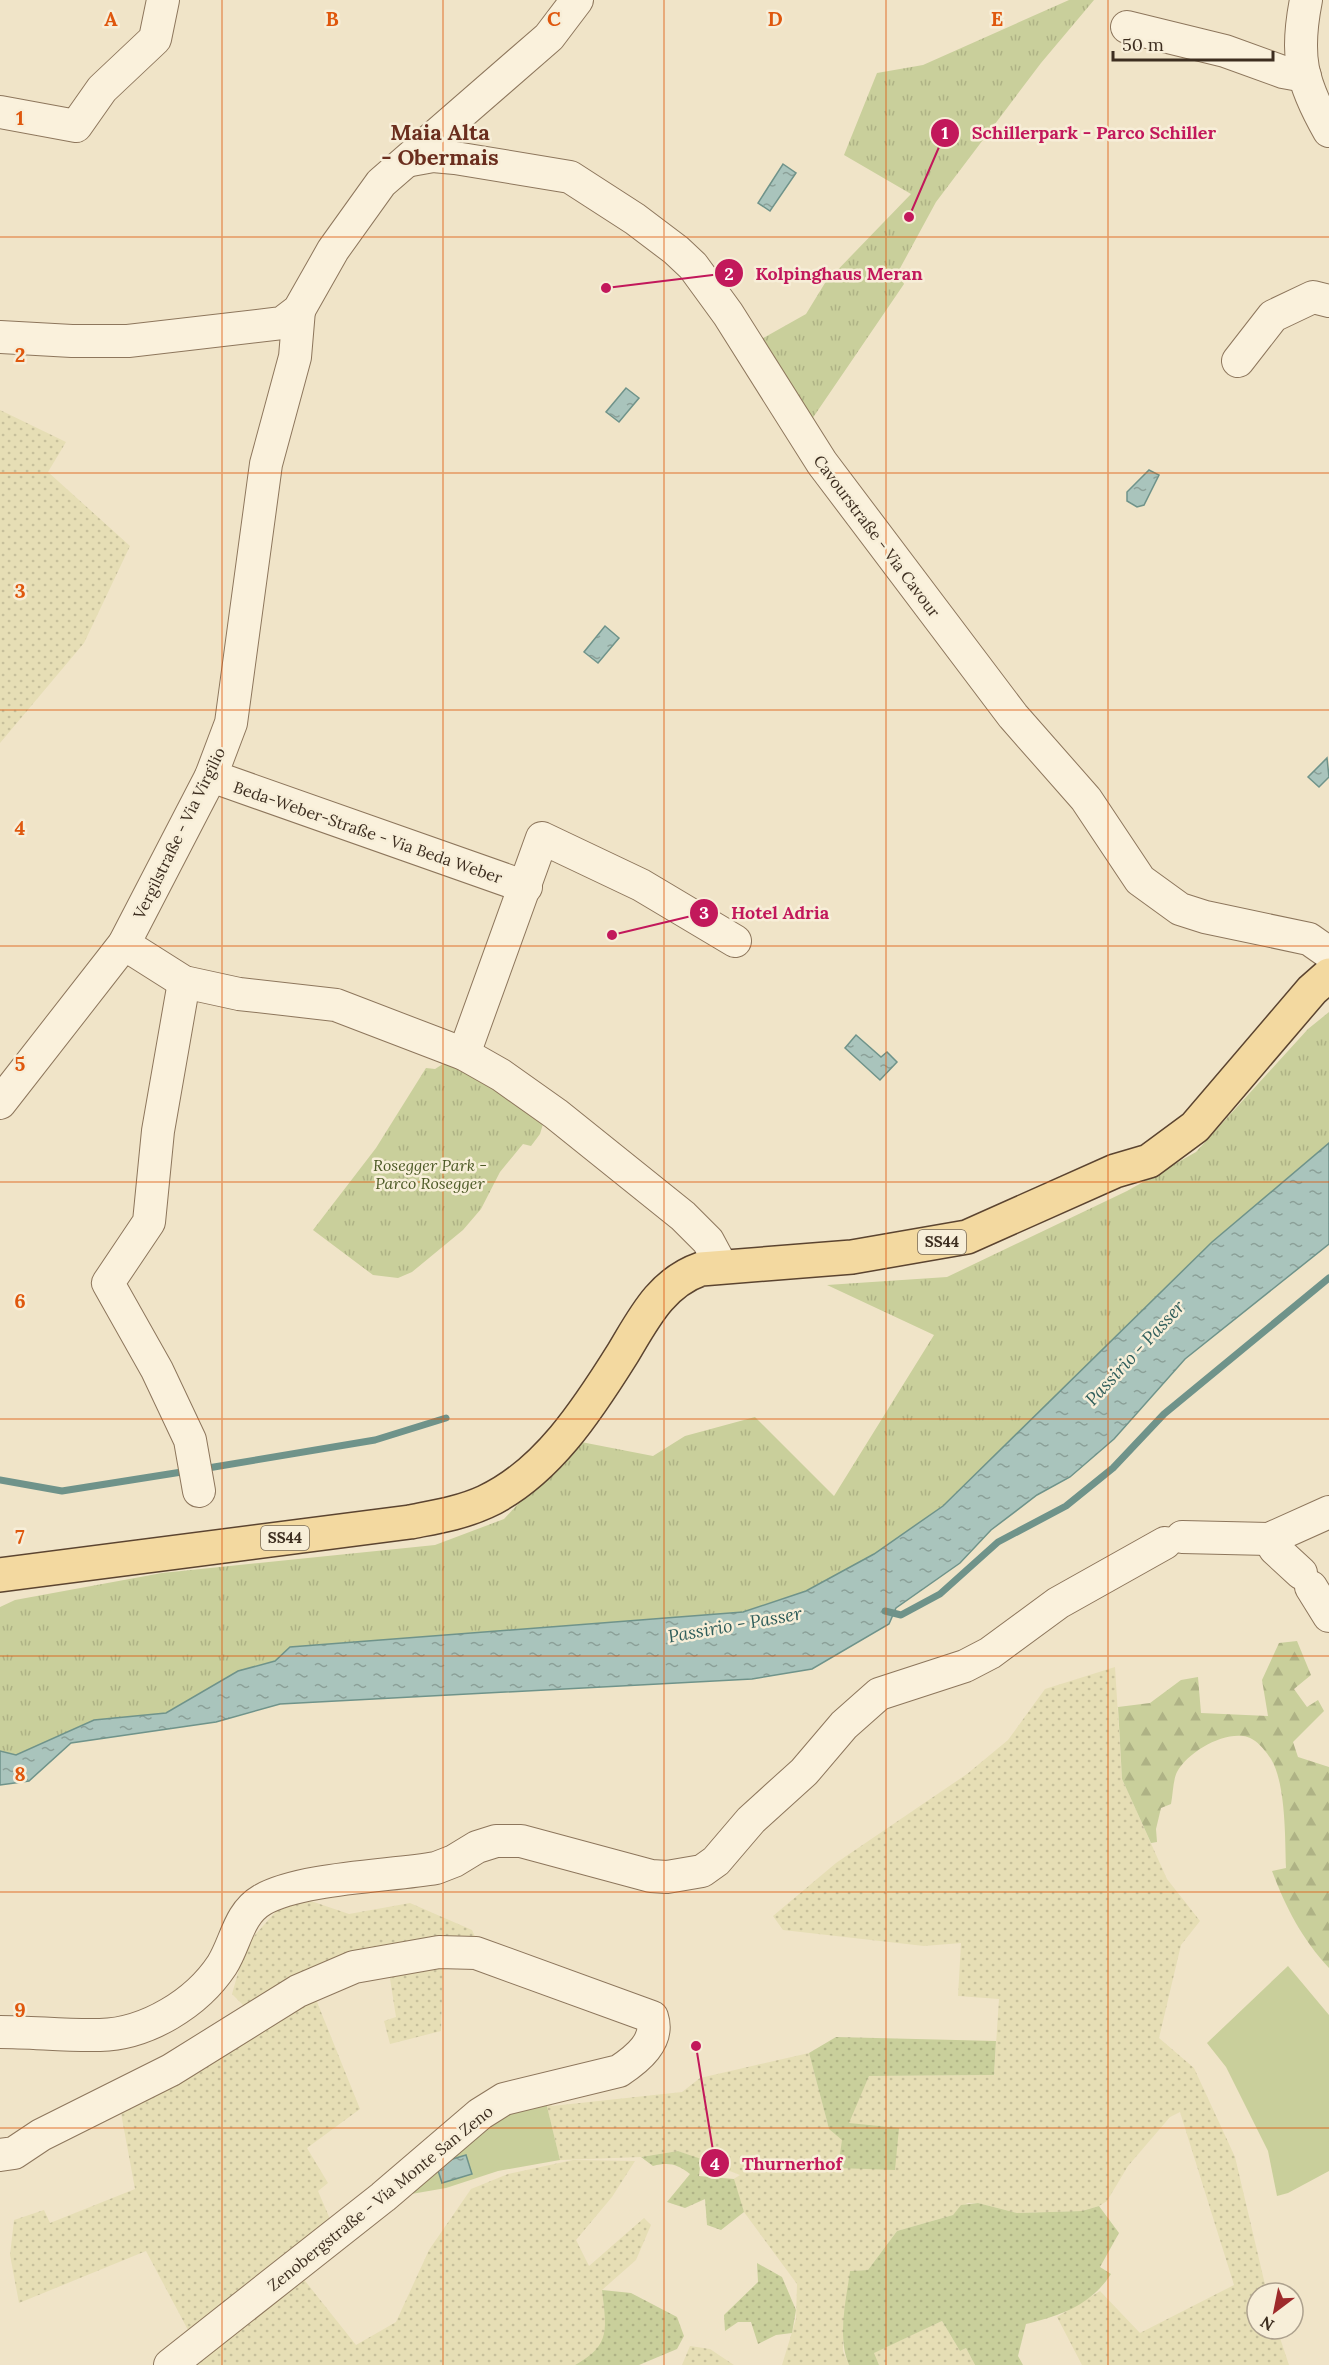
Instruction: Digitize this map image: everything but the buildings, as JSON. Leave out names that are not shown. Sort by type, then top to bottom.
[{"type":"main road","name":"SS44","points":[[0,1575],[410,1522],[453,1514],[485,1502],[514,1485],[551,1451],[603,1383],[655,1301],[684,1275],[701,1269],[852,1257],[967,1237],[1115,1172],[1149,1161],[1194,1127],[1312,990],[1329,975]]},
{"type":"street","points":[[0,112],[76,126],[102,89],[155,39],[163,0]]},
{"type":"street","points":[[0,337],[72,341],[138,340],[282,323],[299,310],[333,249],[395,170],[411,160],[549,37],[577,0]]},
{"type":"street","points":[[1306,0],[1300,58],[1312,101],[1329,131]]},
{"type":"street","points":[[1127,27],[1225,51],[1283,72],[1305,76]]},
{"type":"street","name":"Cavourstraße - Via Cavour","points":[[411,160],[433,156],[455,158],[570,177],[635,219],[676,250],[693,266],[728,314],[822,463],[1013,716],[1086,799],[1140,880],[1180,909],[1205,917],[1310,939],[1329,953]]},
{"type":"street","points":[[1238,361],[1273,316],[1313,297],[1329,301]]},
{"type":"street","name":"Vergilstraße - Via Virgilio","points":[[0,1103],[124,944],[211,776],[231,723],[266,464],[295,357],[299,310]]},
{"type":"street","name":"Beda-Weber-Straße - Via Beda Weber","points":[[211,776],[526,887]]},
{"type":"street","points":[[464,1054],[542,838],[641,885],[735,941]]},
{"type":"street","points":[[124,944],[184,982],[239,994],[336,1005],[464,1054],[501,1075],[556,1114],[684,1216],[708,1241],[722,1267]]},
{"type":"street","points":[[184,982],[158,1131],[148,1222],[108,1282],[157,1370],[190,1440],[199,1491]]},
{"type":"street","points":[[0,2032],[101,2035],[122,2033],[153,2022],[179,2008],[209,1985],[225,1960],[248,1912],[261,1901],[276,1894],[315,1885],[436,1868],[454,1861],[477,1846],[496,1841],[521,1841],[651,1876],[667,1877],[702,1871],[716,1861],[751,1820],[804,1772],[844,1725],[879,1694],[965,1666],[990,1653],[1058,1603],[1173,1540],[1269,1539],[1329,1512]]},
{"type":"street","points":[[1269,1539],[1275,1549],[1306,1580],[1329,1616]]},
{"type":"street","name":"Zenobergstraße - Via Monte San Zeno","points":[[0,2155],[14,2153],[41,2134],[171,2070],[298,1991],[354,1967],[439,1952],[476,1953],[652,2017],[655,2026],[647,2046],[635,2060],[619,2071],[504,2099],[488,2109],[383,2197],[170,2365]]},
{"type":"shaded area","points":[[0,410],[66,442],[48,472],[130,546],[84,643],[0,743]]},
{"type":"shaded area","points":[[1115,1667],[1122,1779],[1167,1879],[1200,1921],[1181,1945],[1159,2038],[1194,2068],[1235,2157],[1264,2281],[1245,2281],[1245,2341],[1281,2341],[1289,2365],[1082,2365],[1057,2317],[1100,2291],[1140,2333],[1234,2285],[1180,2112],[1170,2117],[1128,2166],[1107,2201],[1099,2206],[1082,2211],[1017,2213],[978,2203],[968,2203],[961,2206],[953,2215],[897,2231],[868,2270],[850,2271],[843,2335],[843,2351],[849,2365],[782,2365],[796,2319],[797,2284],[744,2212],[732,2180],[740,2175],[678,2151],[641,2157],[560,2160],[544,2094],[552,2106],[682,2092],[700,2078],[809,2053],[829,2129],[848,2123],[869,2076],[994,2075],[999,1999],[958,1996],[961,1943],[924,1946],[783,1930],[773,1916],[836,1863],[967,1774],[1008,1740],[1045,1689]]},
{"type":"shaded area","points":[[311,1901],[349,1914],[410,1903],[472,1930],[479,1946],[244,2006],[232,1994],[246,1945],[279,1908]]},
{"type":"shaded area","points":[[443,1959],[441,2031],[390,2044],[384,2021],[396,2017],[388,1966]]},
{"type":"shaded area","points":[[313,1992],[360,2109],[307,2148],[328,2183],[318,2191],[330,2219],[188,2330],[146,2251],[19,2303],[10,2255],[14,2220],[44,2210],[50,2223],[135,2189],[121,2113]]},
{"type":"shaded area","points":[[573,2160],[635,2161],[612,2197],[576,2240],[589,2266],[644,2218],[651,2225],[636,2260],[602,2290],[607,2331],[595,2354],[575,2365],[170,2365],[294,2267],[356,2345],[396,2322],[429,2250],[471,2189],[508,2174]]},
{"type":"shaded area","points":[[942,2321],[960,2351],[966,2348],[975,2365],[879,2365],[873,2353]]},
{"type":"shaded area","points":[[690,2346],[710,2349],[734,2365],[682,2365]]},
{"type":"green space","points":[[1069,0],[1094,0],[1041,63],[936,202],[898,272],[904,284],[812,419],[760,340],[806,314],[825,283],[911,194],[844,155],[877,73],[923,65]]},
{"type":"green space","points":[[1329,1012],[1329,1143],[1212,1242],[943,1506],[874,1554],[806,1591],[743,1612],[291,1647],[275,1661],[238,1671],[166,1713],[94,1720],[16,1755],[0,1751],[0,1607],[15,1600],[162,1573],[435,1545],[504,1519],[576,1441],[653,1456],[685,1436],[755,1417],[834,1496],[934,1335],[827,1285],[947,1277],[1127,1191],[1196,1152],[1308,1029]]},
{"type":"green space","name":"Rosegger Park - Parco Rosegger","points":[[446,1062],[501,1091],[543,1124],[540,1134],[531,1146],[523,1144],[500,1172],[481,1209],[463,1230],[412,1272],[398,1278],[373,1275],[313,1230],[376,1148],[426,1068],[435,1069]]},
{"type":"green space","points":[[1297,1641],[1311,1675],[1294,1689],[1307,1707],[1318,1700],[1324,1711],[1293,1742],[1298,1757],[1329,1767],[1329,1968],[1311,1946],[1296,1922],[1272,1871],[1286,1868],[1284,1812],[1276,1770],[1271,1759],[1259,1744],[1247,1737],[1234,1736],[1206,1745],[1189,1758],[1177,1772],[1171,1804],[1161,1808],[1156,1829],[1157,1842],[1151,1843],[1122,1779],[1118,1707],[1150,1703],[1181,1680],[1198,1677],[1201,1713],[1268,1716],[1262,1680],[1279,1643]]},
{"type":"green space","points":[[1288,1966],[1329,2015],[1329,2171],[1288,2193],[1277,2196],[1268,2151],[1226,2067],[1207,2043]]},
{"type":"green space","points":[[836,2037],[996,2041],[994,2075],[869,2076],[849,2123],[899,2128],[895,2170],[838,2168],[842,2140],[829,2129],[809,2053]]},
{"type":"green space","points":[[544,2094],[560,2160],[498,2171],[446,2188],[394,2197],[449,2145]]},
{"type":"green space","points":[[678,2151],[701,2159],[699,2176],[734,2179],[744,2212],[721,2230],[707,2225],[705,2199],[685,2208],[667,2202],[690,2174],[673,2165],[653,2166],[641,2157]]},
{"type":"green space","points":[[978,2203],[1017,2213],[1082,2211],[1099,2206],[1119,2233],[1100,2267],[1111,2274],[1094,2294],[1074,2308],[1026,2324],[1018,2356],[1023,2365],[975,2365],[966,2348],[960,2351],[942,2321],[874,2353],[879,2365],[849,2365],[845,2354],[843,2331],[850,2271],[868,2270],[897,2231],[953,2215],[961,2205]]},
{"type":"green space","points":[[757,2263],[782,2277],[796,2310],[792,2333],[776,2335],[758,2344],[751,2322],[738,2322],[725,2331],[724,2315],[758,2282]]},
{"type":"green space","points":[[602,2290],[631,2293],[677,2317],[684,2336],[677,2349],[639,2365],[575,2365],[595,2350],[604,2334],[605,2315]]},
{"type":"water","points":[[783,164],[796,173],[770,211],[758,203]]},
{"type":"water","points":[[626,388],[639,398],[619,422],[606,412]]},
{"type":"water","points":[[1149,470],[1159,475],[1144,505],[1137,507],[1127,501],[1127,492]]},
{"type":"water","points":[[605,626],[619,638],[598,663],[584,652]]},
{"type":"water","points":[[1327,758],[1329,777],[1319,787],[1308,777]]},
{"type":"water","points":[[856,1035],[881,1057],[887,1052],[897,1062],[880,1080],[845,1048]]},
{"type":"water","name":"Passirio - Passer","points":[[1329,1143],[1329,1244],[1185,1359],[1114,1439],[1070,1477],[1037,1495],[991,1530],[960,1563],[896,1608],[889,1624],[812,1669],[752,1679],[280,1704],[216,1722],[71,1743],[29,1781],[0,1785],[0,1751],[16,1755],[94,1720],[166,1713],[238,1671],[275,1661],[290,1647],[743,1612],[806,1591],[874,1554],[943,1506],[1212,1242]]},
{"type":"water","points":[[466,2155],[472,2174],[442,2183],[436,2164]]},
{"type":"waterway","points":[[885,1611],[901,1615],[940,1594],[998,1542],[1066,1506],[1113,1468],[1164,1414],[1329,1278]]},
{"type":"waterway","points":[[202,1469],[375,1440],[446,1418]]},
{"type":"waterway","points":[[0,1480],[62,1491],[188,1471]]},
{"type":"place","name":"Schillerpark - Parco Schiller","points":[[909,217]]},
{"type":"place","name":"Kolpinghaus Meran","points":[[606,288]]},
{"type":"place","name":"Hotel Adria","points":[[612,935]]},
{"type":"place","name":"Thurnerhof","points":[[696,2046]]},
{"type":"district","name":"Maia Alta - Obermais","points":[[440,144]]}]
